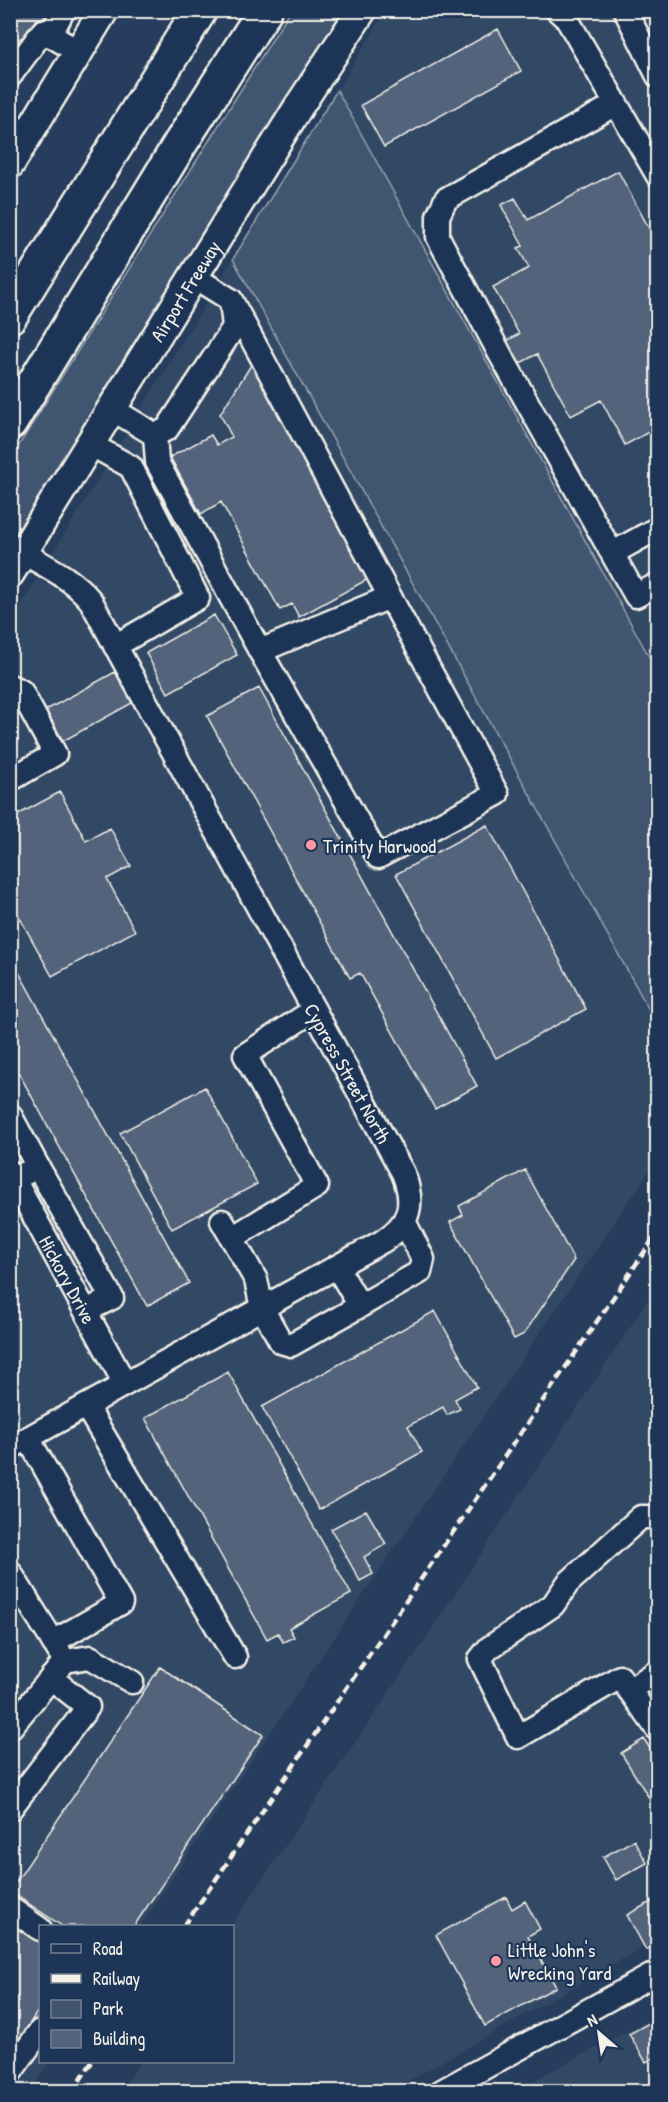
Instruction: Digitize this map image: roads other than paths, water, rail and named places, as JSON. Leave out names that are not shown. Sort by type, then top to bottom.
[{"type":"highway","points":[[10,316],[200,10]]},
{"type":"highway","points":[[10,423],[180,144],[265,10]]},
{"type":"main road","points":[[14,149],[79,52],[104,10]]},
{"type":"main road","name":"Airport Freeway","points":[[17,563],[362,10]]},
{"type":"street","points":[[50,35],[62,13],[60,10]]},
{"type":"street","points":[[557,10],[567,19],[657,176]]},
{"type":"street","points":[[625,10],[657,76]]},
{"type":"street","points":[[10,76],[43,31],[79,52]]},
{"type":"street","points":[[616,104],[446,199],[438,216],[438,237],[500,354],[636,596],[657,584]]},
{"type":"street","points":[[155,435],[157,462],[260,651],[378,857],[497,794],[231,300],[194,277]]},
{"type":"street","points":[[155,435],[167,429],[234,327],[231,300]]},
{"type":"street","points":[[112,409],[155,435]]},
{"type":"street","points":[[90,444],[131,467],[198,598],[115,646]]},
{"type":"street","points":[[613,553],[657,528]]},
{"type":"street","name":"Cypress Street North","points":[[17,563],[81,589],[91,601],[403,1173],[411,1192],[405,1222]]},
{"type":"street","points":[[260,651],[390,597]]},
{"type":"street","points":[[10,686],[21,692],[55,754],[10,780]]},
{"type":"street","points":[[53,1642],[121,1603],[19,1443],[262,1308],[337,1267],[390,1237],[405,1222],[423,1259],[420,1272],[291,1345],[281,1342],[262,1308],[256,1280],[227,1230],[317,1186],[245,1055],[314,1010]]},
{"type":"street","points":[[10,1115],[112,1298],[86,1311]]},
{"type":"street","points":[[12,1175],[38,1167]]},
{"type":"street","name":"Hickory Drive","points":[[12,1175],[125,1384]]},
{"type":"street","points":[[337,1267],[360,1305]]},
{"type":"street","points":[[86,1406],[235,1657]]},
{"type":"street","points":[[657,1517],[641,1516],[568,1583],[553,1605],[489,1648],[480,1659],[518,1737],[620,1677],[657,1730]]},
{"type":"street","points":[[10,1572],[53,1642],[58,1669],[88,1707],[10,1809]]},
{"type":"street","points":[[11,1727],[58,1669],[90,1657],[132,1682]]},
{"type":"street","points":[[629,1690],[657,1671]]},
{"type":"street","points":[[10,1908],[39,1928]]},
{"type":"street","points":[[440,2091],[657,1972]]},
{"type":"street","points":[[10,2073],[39,2032]]},
{"type":"railway","points":[[185,1925],[658,1232]]},
{"type":"railway","points":[[72,2092],[91,2063]]},
{"type":"place","name":"Trinity Harwood","points":[[311,845]]},
{"type":"place","name":"Little John's Wrecking Yard","points":[[496,1961]]}]
